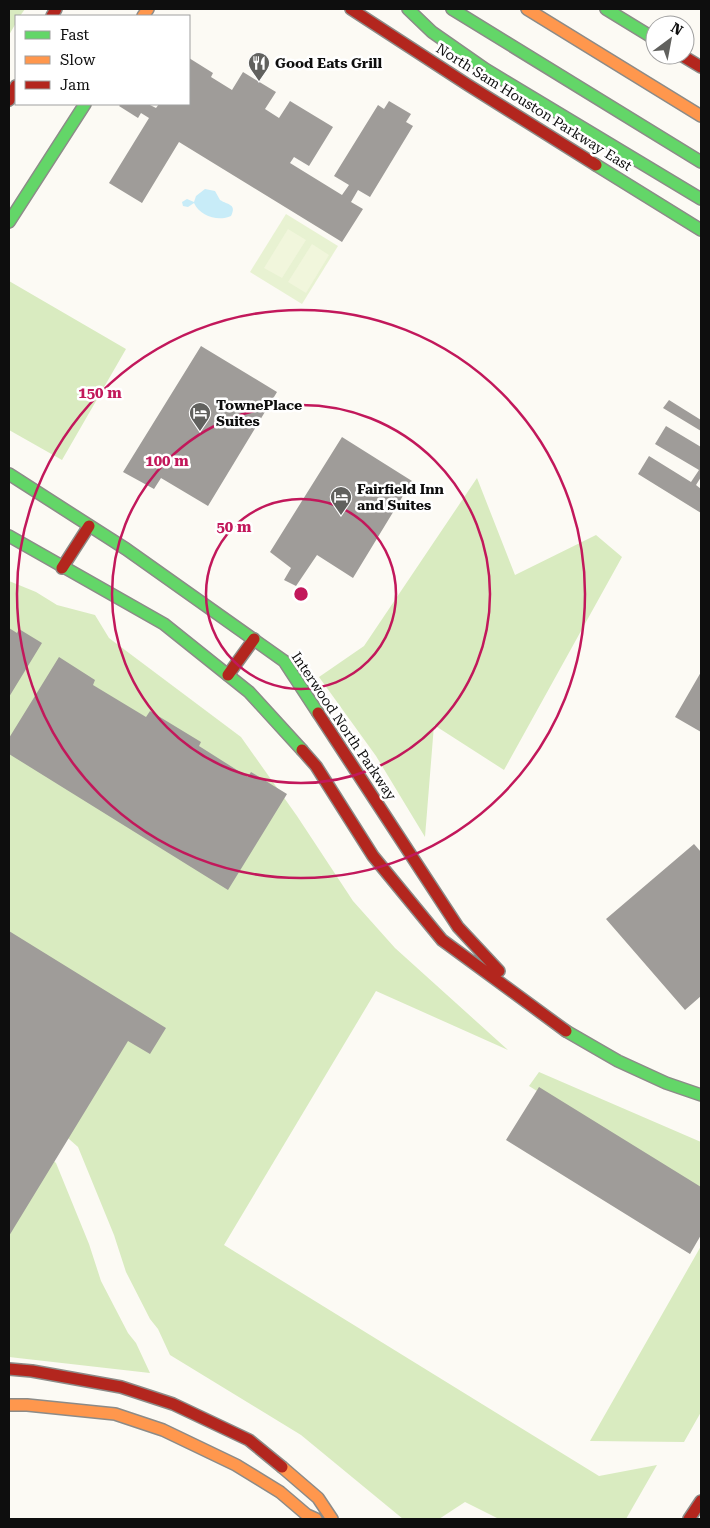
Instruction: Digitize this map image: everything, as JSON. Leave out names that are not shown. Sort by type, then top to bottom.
[{"type":"main road","name":"North Sam Houston Parkway East","points":[[351,9],[468,85],[701,230]]},
{"type":"main road","points":[[408,9],[432,32],[485,69],[701,199]]},
{"type":"main road","points":[[452,9],[701,162]]},
{"type":"main road","points":[[527,9],[701,116]]},
{"type":"main road","points":[[606,9],[645,33]]},
{"type":"main road","points":[[9,100],[15,88]]},
{"type":"main road","points":[[9,222],[84,105]]},
{"type":"main road","name":"Interwood North Parkway","points":[[9,474],[89,526],[284,661],[458,927],[525,1001]]},
{"type":"main road","points":[[62,568],[89,526]]},
{"type":"main road","name":"Interwood North Parkway","points":[[9,536],[62,568],[164,624],[249,692],[316,766],[373,856],[442,940],[572,1035],[618,1061],[666,1083],[701,1096]]},
{"type":"main road","points":[[228,675],[254,639]]},
{"type":"main road","points":[[9,1369],[32,1371],[121,1387],[173,1404],[211,1421],[250,1440],[318,1498],[332,1519]]},
{"type":"main road","points":[[9,1405],[27,1405],[115,1414],[163,1430],[236,1465],[280,1492],[307,1515],[316,1519]]},
{"type":"main road","points":[[689,1519],[701,1501]]},
{"type":"green space","points":[[9,9],[25,9],[21,15],[15,15],[15,25],[9,35]]},
{"type":"green space","points":[[286,214],[338,246],[302,304],[250,272]]},
{"type":"green space","points":[[288,229],[306,240],[282,278],[264,268]]},
{"type":"green space","points":[[312,244],[329,255],[306,293],[288,282]]},
{"type":"green space","points":[[9,281],[126,349],[62,460],[9,430]]},
{"type":"green space","points":[[477,478],[515,575],[596,535],[622,557],[504,770],[434,725],[425,837],[376,756],[319,677],[364,646]]},
{"type":"green space","points":[[9,581],[36,592],[57,605],[95,615],[109,638],[241,737],[297,816],[353,901],[395,948],[508,1050],[376,991],[224,1245],[599,1476],[657,1465],[626,1519],[499,1519],[465,1502],[439,1519],[403,1519],[301,1435],[170,1355],[158,1329],[150,1319],[126,1272],[114,1235],[78,1147],[42,1115],[9,1108]]},
{"type":"green space","points":[[539,1072],[701,1142],[701,1193],[529,1086]]},
{"type":"green space","points":[[9,1135],[30,1140],[56,1163],[89,1244],[101,1281],[128,1333],[136,1343],[150,1373],[9,1357]]},
{"type":"green space","points":[[701,1246],[701,1412],[684,1442],[590,1441]]},
{"type":"water","points":[[205,189],[215,191],[220,200],[231,205],[233,212],[231,216],[226,218],[210,217],[200,211],[194,203],[188,207],[183,206],[182,202],[187,199],[194,202],[196,196]]},
{"type":"building","points":[[190,59],[213,73],[211,77],[232,90],[243,72],[276,92],[265,109],[279,118],[290,101],[333,127],[309,166],[294,157],[290,163],[342,195],[349,185],[334,176],[378,105],[384,109],[389,101],[411,114],[406,122],[413,126],[370,197],[358,190],[351,202],[363,209],[342,242],[179,142],[142,203],[109,183],[149,118],[141,113],[138,118],[119,106],[150,105],[156,108],[158,105],[190,105]]},
{"type":"building","name":"TownePlace Suites","points":[[201,346],[277,392],[208,506],[161,478],[154,489],[123,472]]},
{"type":"building","points":[[669,400],[701,420],[701,431],[663,408]]},
{"type":"building","points":[[666,426],[701,447],[701,477],[696,485],[701,489],[701,513],[638,474],[649,456],[691,482],[699,470],[655,444]]},
{"type":"building","name":"Fairfield Inn and Suites","points":[[342,437],[412,481],[353,578],[317,555],[296,586],[284,580],[291,568],[270,552]]},
{"type":"building","points":[[9,628],[17,633],[19,629],[42,643],[9,697]]},
{"type":"building","points":[[59,657],[95,680],[93,685],[146,717],[150,711],[201,742],[199,746],[248,777],[251,772],[287,794],[228,890],[9,754],[9,738]]},
{"type":"building","points":[[701,672],[701,732],[675,717]]},
{"type":"building","points":[[694,844],[701,852],[701,996],[685,1010],[606,919]]},
{"type":"building","points":[[9,931],[166,1028],[150,1054],[128,1041],[9,1236]]},
{"type":"building","points":[[539,1087],[701,1187],[701,1235],[690,1254],[506,1140]]},
{"type":"traffic: fast","points":[[408,9],[432,32],[485,69],[701,199]]},
{"type":"traffic: fast","points":[[452,9],[701,162]]},
{"type":"traffic: fast","points":[[606,9],[645,33]]},
{"type":"traffic: fast","points":[[9,222],[84,105]]},
{"type":"traffic: fast","points":[[596,165],[701,230]]},
{"type":"traffic: fast","points":[[9,474],[126,549],[284,661],[318,713]]},
{"type":"traffic: fast","points":[[9,536],[164,624],[249,692],[302,750]]},
{"type":"traffic: fast","points":[[566,1031],[618,1061],[666,1083],[701,1095]]},
{"type":"traffic: slow","points":[[144,15],[148,9]]},
{"type":"traffic: slow","points":[[527,9],[701,116]]},
{"type":"traffic: slow","points":[[9,1405],[27,1405],[115,1414],[163,1430],[236,1465],[280,1492],[307,1515],[316,1519]]},
{"type":"traffic: slow","points":[[282,1467],[318,1498],[332,1519]]},
{"type":"traffic: jam","points":[[53,15],[56,9]]},
{"type":"traffic: jam","points":[[351,9],[596,165]]},
{"type":"traffic: jam","points":[[695,63],[701,67]]},
{"type":"traffic: jam","points":[[9,100],[15,88]]},
{"type":"traffic: jam","points":[[62,568],[89,526]]},
{"type":"traffic: jam","points":[[228,675],[254,639]]},
{"type":"traffic: jam","points":[[318,713],[458,927],[499,971]]},
{"type":"traffic: jam","points":[[302,750],[316,766],[373,856],[442,940],[566,1031]]},
{"type":"traffic: jam","points":[[9,1369],[32,1371],[121,1387],[173,1404],[249,1440],[282,1467]]},
{"type":"traffic: jam","points":[[689,1519],[701,1501]]},
{"type":"place","name":"Good Eats Grill","points":[[259,82]]},
{"type":"place","name":"TownePlace Suites","points":[[200,432]]},
{"type":"place","name":"Fairfield Inn and Suites","points":[[341,516]]}]
